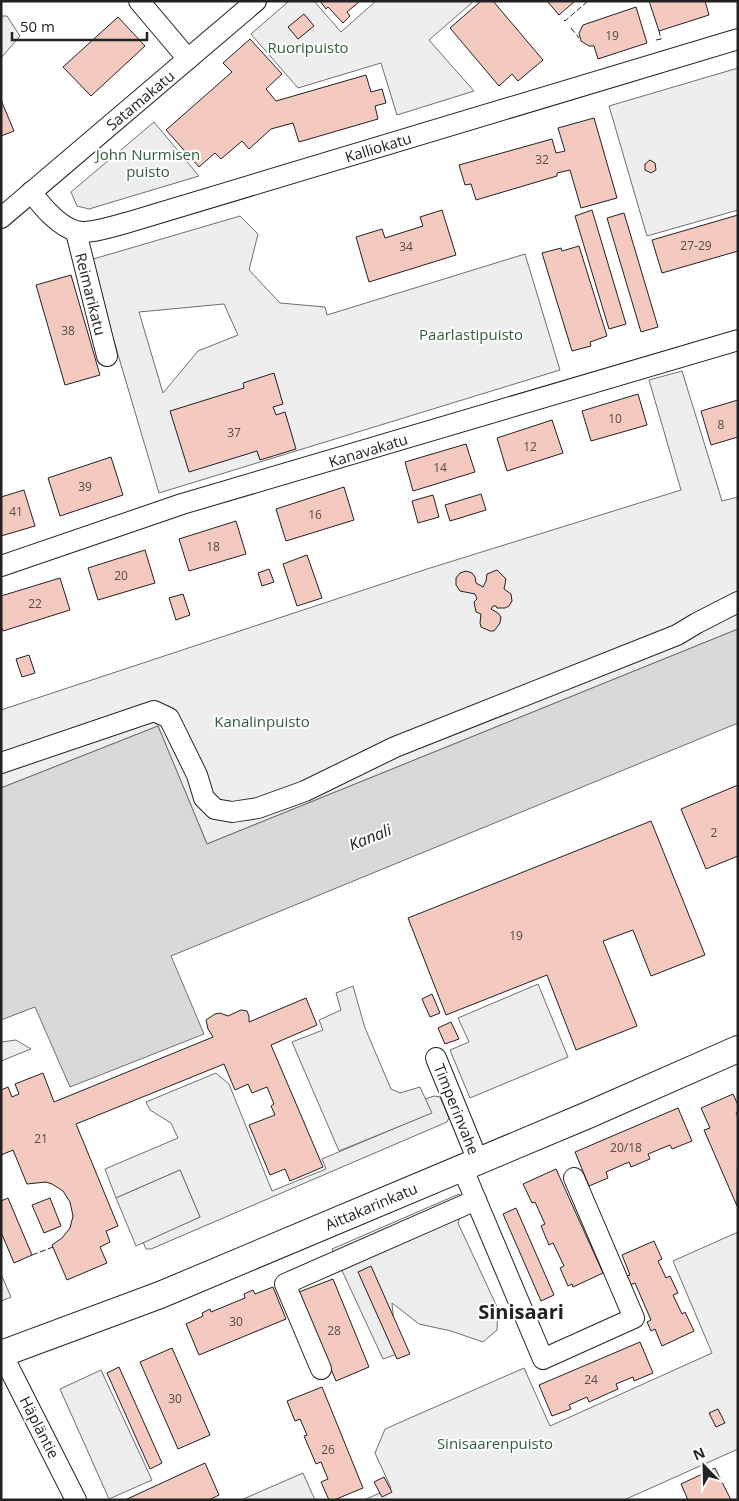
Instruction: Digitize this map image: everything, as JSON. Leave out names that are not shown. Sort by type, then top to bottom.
[{"type":"main road","name":"Aittakarinkatu","points":[[2,1354],[160,1295],[738,1048]]},
{"type":"street","points":[[139,1],[188,59]]},
{"type":"street","name":"Satamakatu","points":[[1,218],[256,1]]},
{"type":"street","name":"Kalliokatu","points":[[76,232],[93,231],[126,223],[738,39]]},
{"type":"street","points":[[31,192],[61,223],[76,232]]},
{"type":"street","name":"Reimarikatu","points":[[76,232],[107,356]]},
{"type":"street","name":"Kanavakatu","points":[[1,566],[182,504],[738,340]]},
{"type":"street","points":[[1,763],[154,711],[169,718],[204,798],[215,809],[232,812],[258,808],[304,792],[395,747],[677,635],[738,602]]},
{"type":"street","name":"Timperinvahe","points":[[436,1058],[470,1164],[476,1200],[544,1359],[634,1318],[574,1178]]},
{"type":"street","points":[[321,1368],[285,1284],[476,1200]]},
{"type":"street","name":"Häpläntie","points":[[2,1354],[76,1500]]},
{"type":"green space","name":"Ruoripuisto","points":[[289,1],[314,1],[341,32],[376,1],[474,1],[429,40],[474,91],[397,115],[381,63],[298,88],[251,34]]},
{"type":"green space","points":[[1,16],[7,16],[20,36],[1,58]]},
{"type":"green space","points":[[738,68],[738,210],[647,236],[609,106]]},
{"type":"green space","name":"John Nurmisen puisto","points":[[154,122],[199,176],[89,209],[77,206],[71,192]]},
{"type":"green space","name":"Paarlastipuisto","points":[[240,216],[258,234],[249,270],[280,303],[325,307],[327,315],[525,254],[560,370],[159,493],[90,260]],"holes":[[[224,304],[238,335],[198,351],[163,393],[139,312]]]},
{"type":"green space","name":"Kanalinpuisto","points":[[682,371],[722,501],[738,497],[738,629],[207,844],[158,726],[1,788],[1,710],[427,569],[681,490],[649,380]]},
{"type":"green space","points":[[16,1040],[31,1049],[1,1061],[1,1042]]},
{"type":"green space","points":[[216,1073],[229,1084],[272,1191],[326,1169],[322,1159],[431,1113],[425,1099],[434,1096],[440,1097],[449,1118],[447,1122],[151,1249],[146,1249],[143,1242],[200,1217],[180,1170],[116,1198],[105,1169],[178,1138],[171,1123],[150,1110],[146,1102]]},
{"type":"green space","name":"Sinisaarenpuisto","points":[[738,1232],[738,1449],[624,1500],[364,1500],[391,1488],[375,1453],[385,1429],[524,1368],[550,1426],[712,1353],[673,1261]]},
{"type":"green space","points":[[303,1473],[315,1500],[241,1500]]},
{"type":"shaded area","points":[[538,984],[568,1057],[470,1098],[450,1050],[469,1042],[458,1018]]},
{"type":"shaded area","points":[[353,986],[365,1028],[391,1089],[400,1093],[420,1087],[432,1113],[339,1151],[292,1042],[323,1030],[319,1020],[341,1010],[336,993]]},
{"type":"shaded area","points":[[180,1170],[200,1217],[136,1246],[116,1198]]},
{"type":"shaded area","points":[[459,1194],[464,1206],[458,1223],[498,1309],[497,1330],[483,1342],[451,1331],[419,1324],[392,1303],[397,1354],[383,1359],[332,1249]]},
{"type":"shaded area","points":[[1,1274],[11,1297],[1,1301]]},
{"type":"shaded area","points":[[101,1370],[152,1480],[109,1499],[60,1389]]},
{"type":"water","name":"Kanali","points":[[738,629],[738,723],[171,956],[204,1034],[70,1087],[35,1007],[1,1020],[1,788],[158,726],[207,844]]},
{"type":"building","points":[[320,1],[360,1],[347,12],[350,16],[343,23],[328,7],[326,9]]},
{"type":"building","points":[[481,1],[493,1],[543,60],[518,81],[512,74],[499,86],[450,28]]},
{"type":"building","points":[[547,1],[575,1],[559,15]]},
{"type":"building","points":[[649,1],[705,1],[709,15],[659,31]]},
{"type":"building","points":[[636,7],[647,43],[598,59],[594,46],[589,46],[581,41],[579,33],[583,25]]},
{"type":"building","points":[[304,14],[314,26],[298,39],[288,27]]},
{"type":"building","points":[[118,17],[145,46],[91,96],[63,67]]},
{"type":"building","points":[[250,39],[282,74],[266,89],[276,101],[366,75],[371,92],[382,89],[386,103],[375,106],[378,119],[299,142],[293,123],[271,129],[249,149],[242,141],[221,159],[215,153],[199,167],[166,130],[232,72],[223,63]]},
{"type":"building","points":[[1,100],[14,131],[1,136]]},
{"type":"building","points":[[594,118],[617,198],[581,208],[570,170],[557,173],[557,176],[476,200],[471,184],[465,185],[459,165],[552,139],[556,153],[565,151],[558,128]]},
{"type":"building","points":[[650,160],[655,163],[656,170],[651,173],[645,170],[645,164]]},
{"type":"building","points":[[442,210],[456,255],[369,282],[356,237],[382,229],[385,238],[423,226],[420,217]]},
{"type":"building","points":[[592,210],[626,324],[609,329],[575,216]]},
{"type":"building","points":[[624,213],[658,327],[641,332],[607,218]]},
{"type":"building","points":[[738,215],[738,251],[662,273],[652,240]]},
{"type":"building","points":[[579,246],[607,336],[590,342],[591,346],[572,351],[542,253],[561,248],[562,251]]},
{"type":"building","points":[[71,275],[100,375],[65,385],[36,285]]},
{"type":"building","points":[[274,373],[283,404],[273,407],[276,415],[285,412],[296,449],[260,460],[257,451],[189,472],[170,411],[244,388],[243,383]]},
{"type":"building","points":[[638,394],[647,425],[591,441],[582,411]]},
{"type":"building","points":[[738,400],[738,437],[711,445],[701,411]]},
{"type":"building","points":[[552,420],[563,453],[507,471],[497,438]]},
{"type":"building","points":[[466,444],[475,472],[413,491],[405,462]]},
{"type":"building","points":[[111,457],[123,495],[60,516],[48,478]]},
{"type":"building","points":[[344,487],[354,520],[286,541],[276,509]]},
{"type":"building","points":[[24,490],[35,526],[1,536],[1,497]]},
{"type":"building","points":[[481,494],[486,510],[450,521],[445,505]]},
{"type":"building","points":[[433,495],[439,517],[418,523],[412,501]]},
{"type":"building","points":[[236,521],[246,554],[189,571],[179,539]]},
{"type":"building","points":[[145,550],[155,583],[98,600],[88,568]]},
{"type":"building","points":[[307,555],[322,598],[297,606],[283,564]]},
{"type":"building","points":[[269,569],[274,582],[262,586],[258,573]]},
{"type":"building","points":[[497,570],[506,579],[504,589],[511,594],[512,601],[505,608],[493,606],[491,609],[501,617],[500,623],[494,631],[490,631],[481,627],[481,614],[476,612],[474,602],[477,599],[475,594],[460,591],[456,585],[456,578],[460,573],[466,571],[472,573],[476,583],[483,587],[487,574]]},
{"type":"building","points":[[60,578],[70,610],[3,631],[1,626],[1,596]]},
{"type":"building","points":[[183,594],[190,615],[176,620],[169,598]]},
{"type":"building","points":[[29,655],[35,673],[22,677],[16,659]]},
{"type":"building","points":[[738,785],[738,856],[706,869],[681,809]]},
{"type":"building","points":[[651,821],[705,955],[651,976],[633,930],[603,941],[637,1026],[576,1050],[547,975],[446,1015],[408,918]]},
{"type":"building","points":[[432,994],[440,1013],[430,1017],[422,999]]},
{"type":"building","points":[[306,998],[317,1025],[271,1045],[323,1167],[290,1181],[285,1169],[270,1175],[249,1125],[275,1115],[271,1106],[274,1104],[267,1087],[252,1093],[248,1084],[235,1090],[224,1064],[76,1124],[118,1226],[106,1231],[110,1242],[100,1247],[107,1263],[67,1280],[52,1245],[62,1238],[70,1228],[73,1216],[70,1202],[63,1191],[52,1184],[46,1182],[27,1184],[13,1150],[1,1155],[1,1090],[8,1087],[12,1097],[19,1094],[15,1084],[43,1073],[54,1102],[213,1037],[208,1029],[206,1020],[215,1014],[220,1013],[228,1016],[241,1010],[247,1011],[249,1022]]},
{"type":"building","points":[[451,1022],[459,1039],[445,1044],[438,1028]]},
{"type":"building","points":[[733,1094],[738,1105],[738,1112],[736,1113],[738,1117],[737,1206],[704,1130],[710,1128],[701,1108]]},
{"type":"building","points":[[678,1108],[692,1141],[672,1149],[670,1145],[648,1154],[650,1159],[631,1167],[629,1162],[606,1172],[608,1178],[589,1186],[575,1152]]},
{"type":"building","points":[[556,1169],[603,1273],[573,1287],[572,1284],[568,1286],[560,1268],[564,1266],[553,1243],[549,1245],[541,1226],[545,1224],[535,1202],[532,1203],[523,1184]]},
{"type":"building","points":[[8,1198],[32,1255],[14,1263],[1,1232],[1,1201]]},
{"type":"building","points":[[50,1198],[61,1226],[44,1233],[32,1205]]},
{"type":"building","points":[[516,1208],[554,1295],[541,1301],[503,1214]]},
{"type":"building","points":[[654,1241],[662,1259],[658,1261],[666,1278],[670,1276],[678,1293],[673,1295],[682,1314],[685,1312],[694,1331],[662,1346],[655,1329],[651,1331],[647,1322],[651,1320],[635,1283],[630,1285],[627,1276],[630,1275],[622,1255]]},
{"type":"building","points":[[371,1266],[410,1354],[397,1359],[358,1272]]},
{"type":"building","points":[[333,1279],[369,1367],[336,1381],[299,1292]]},
{"type":"building","points":[[273,1287],[286,1319],[199,1355],[186,1324],[203,1316],[202,1313],[210,1309],[211,1312],[245,1298],[244,1294],[253,1290],[255,1294]]},
{"type":"building","points":[[640,1342],[653,1373],[634,1381],[633,1377],[616,1384],[618,1389],[589,1402],[587,1397],[569,1405],[571,1409],[552,1416],[539,1385]]},
{"type":"building","points":[[172,1348],[210,1435],[178,1449],[140,1362]]},
{"type":"building","points":[[119,1367],[162,1463],[150,1469],[107,1373]]},
{"type":"building","points":[[322,1387],[363,1488],[334,1500],[329,1500],[321,1482],[328,1479],[321,1462],[316,1464],[304,1436],[307,1435],[300,1419],[295,1421],[287,1401]]},
{"type":"building","points":[[718,1409],[725,1423],[716,1427],[709,1413]]},
{"type":"building","points":[[205,1463],[219,1495],[209,1500],[125,1500]]},
{"type":"building","points":[[715,1468],[731,1500],[688,1500],[681,1484]]},
{"type":"building","points":[[384,1477],[392,1492],[382,1497],[374,1482]]},
{"type":"fence","points":[[564,20],[588,1]]},
{"type":"fence","points":[[571,28],[579,38]]},
{"type":"fence","points":[[656,40],[661,39],[659,31]]},
{"type":"fence","points":[[32,1255],[53,1247]]},
{"type":"district","name":"Sinisaari","points":[[521,1311]]}]
